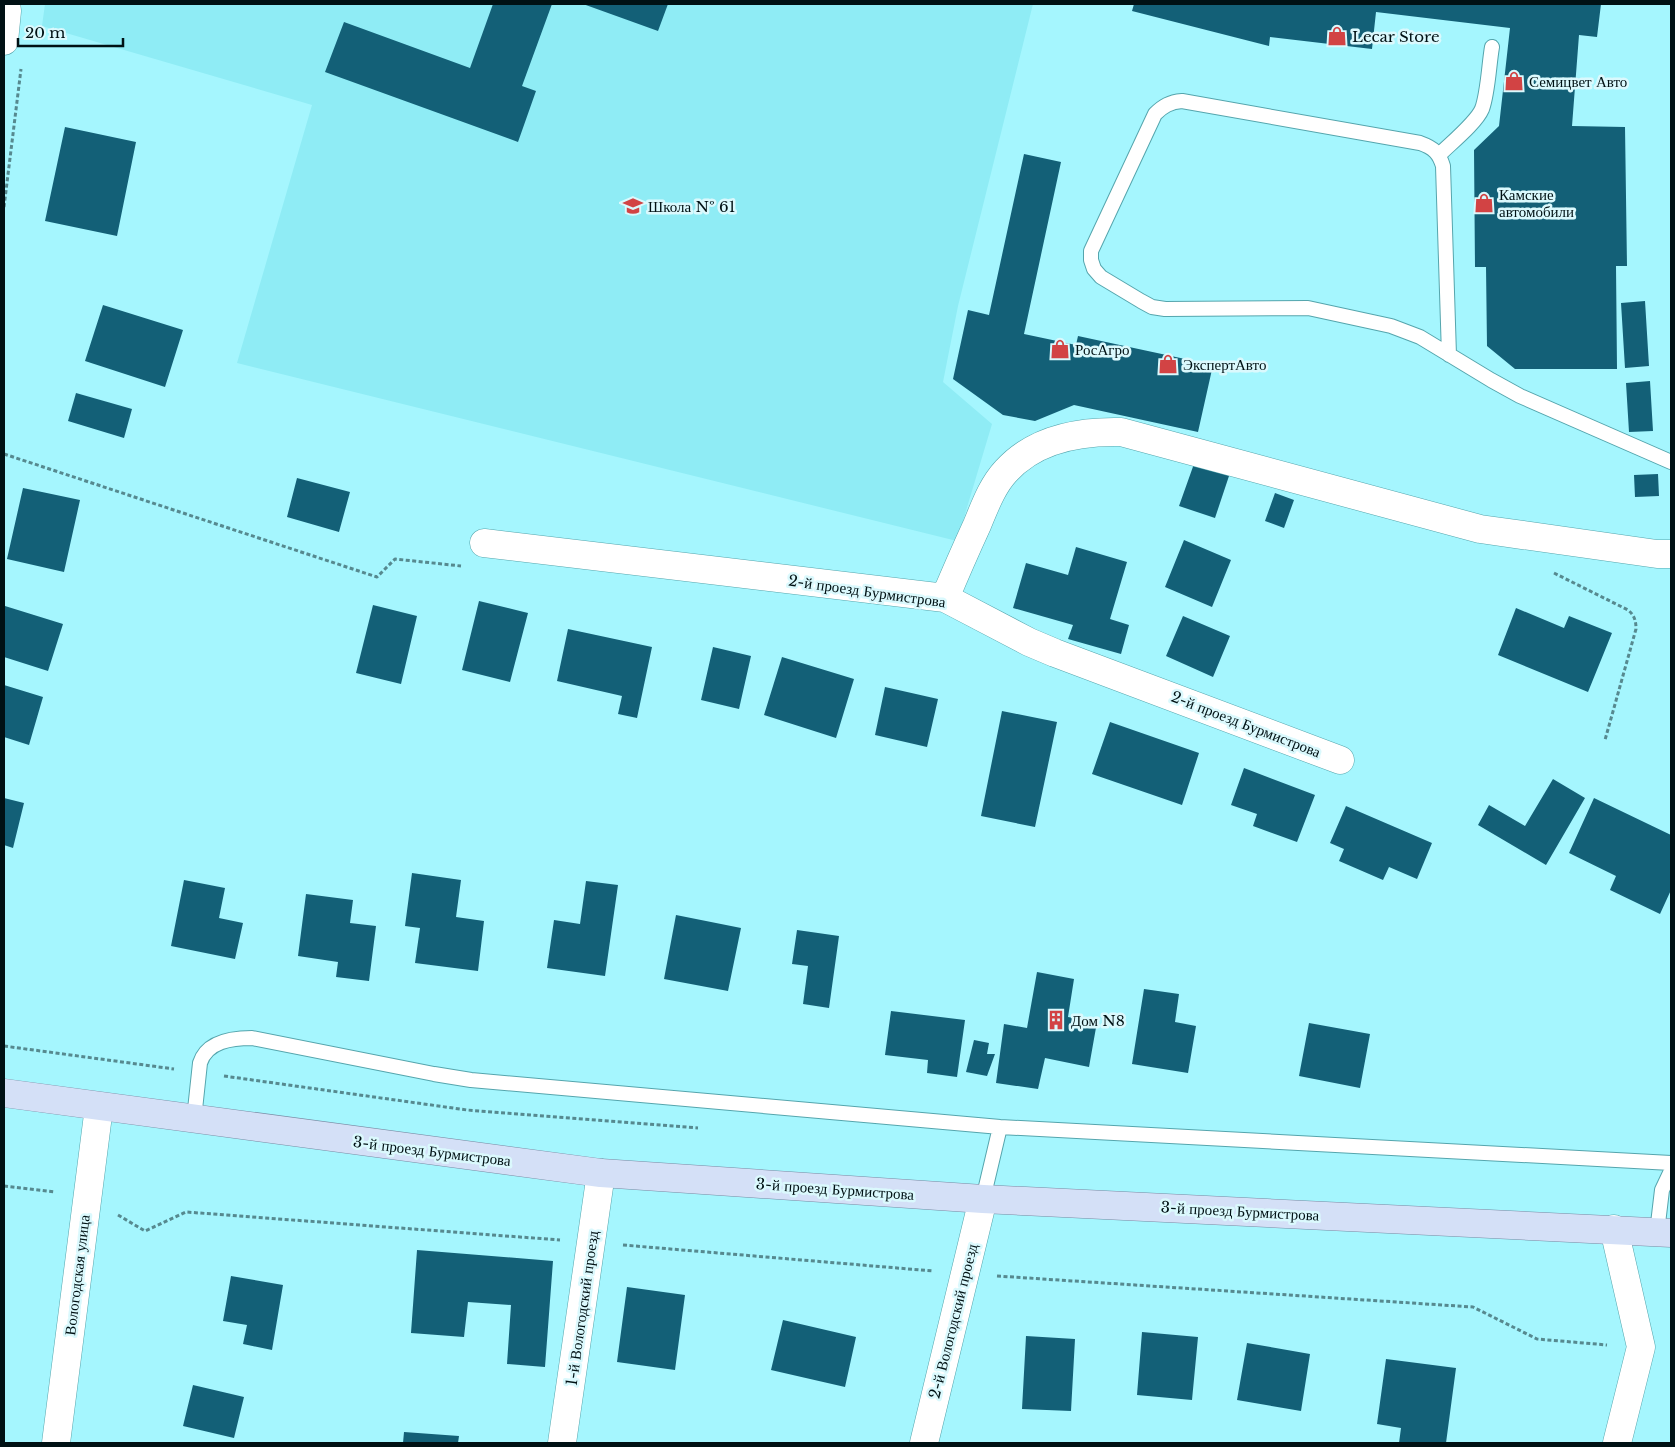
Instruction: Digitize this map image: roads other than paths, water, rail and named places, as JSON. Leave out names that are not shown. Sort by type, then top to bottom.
[{"type":"main road","name":"3-й проезд Бурмистрова","points":[[4,1093],[194,1120],[601,1173],[983,1199],[1614,1229],[1664,1233]]},
{"type":"street","points":[[6,4],[13,51]]},
{"type":"street","points":[[945,598],[992,491],[1005,472],[1017,460],[1050,441],[1076,434],[1099,431],[1121,432],[1480,529],[1657,554],[1671,554]]},
{"type":"street","name":"2-й проезд Бурмистрова","points":[[484,543],[945,598],[1029,642],[1055,653],[1340,760]]},
{"type":"street","name":"Вологодская улица","points":[[56,1443],[99,1107]]},
{"type":"street","name":"1-й Вологодский проезд","points":[[562,1443],[601,1173]]},
{"type":"street","name":"2-й Вологодский проезд","points":[[924,1443],[983,1199]]},
{"type":"street","points":[[1614,1229],[1641,1347],[1617,1443]]},
{"type":"lane","points":[[1440,155],[1476,118],[1481,110],[1492,47]]},
{"type":"lane","points":[[1449,355],[1443,166],[1440,155],[1431,147],[1420,143],[1182,101],[1172,102],[1155,114],[1091,251],[1090,260],[1094,269],[1101,277],[1152,307],[1165,309],[1308,308],[1406,331],[1520,396],[1671,462]]},
{"type":"lane","points":[[194,1120],[202,1055],[212,1046],[232,1040],[252,1038],[471,1080],[1000,1127],[1671,1163]]},
{"type":"lane","points":[[983,1199],[1000,1127]]},
{"type":"lane","points":[[1664,1233],[1662,1190],[1671,1171]]},
{"type":"place","name":"Lecar Store","points":[[1337,36]]},
{"type":"place","name":"Семицвет Авто","points":[[1514,81]]},
{"type":"place","name":"Камские автомобили","points":[[1484,203]]},
{"type":"place","name":"Школа № 61","points":[[633,206]]},
{"type":"place","name":"РосАгро","points":[[1060,349]]},
{"type":"place","name":"ЭкспертАвто","points":[[1168,364]]},
{"type":"place","name":"Дом N8","points":[[1056,1020]]}]
